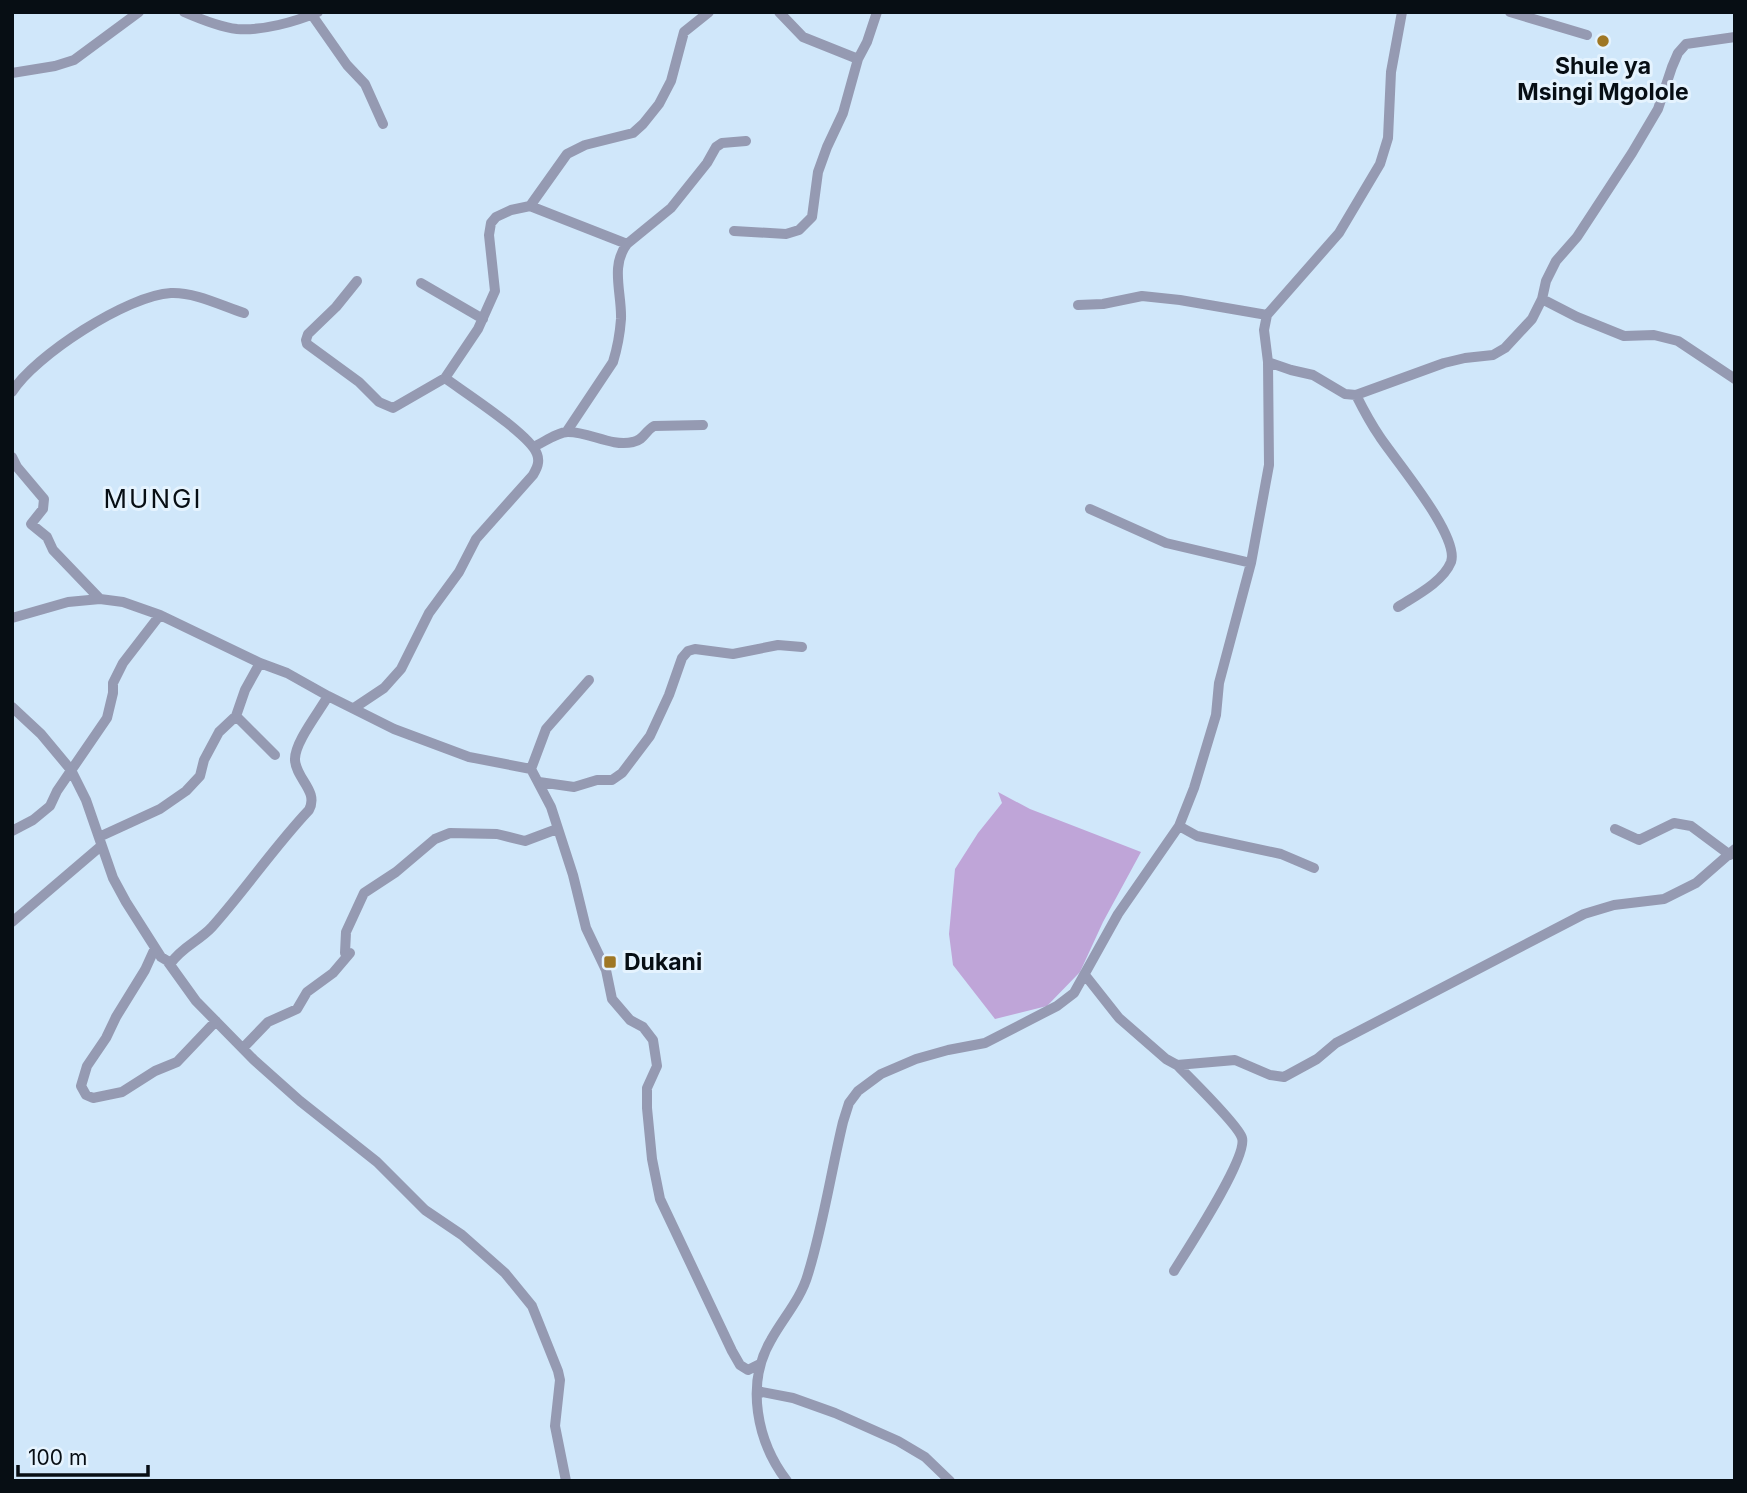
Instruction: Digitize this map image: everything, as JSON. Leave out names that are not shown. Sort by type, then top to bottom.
[{"type":"street","points":[[12,73],[74,60],[139,12]]},
{"type":"street","points":[[184,12],[205,21],[237,29],[271,26],[315,14],[347,65],[365,84],[383,124]]},
{"type":"street","points":[[530,206],[568,154],[576,148],[634,133],[643,124],[659,104],[671,82],[684,32],[709,12]]},
{"type":"street","points":[[779,12],[803,37],[858,59]]},
{"type":"street","points":[[734,231],[786,234],[799,230],[811,217],[818,172],[843,113],[858,59],[877,12]]},
{"type":"street","points":[[787,1481],[767,1449],[757,1391],[760,1364],[808,1277],[849,1103],[858,1091],[881,1074],[916,1059],[993,1040],[1057,1006],[1074,993],[1118,914],[1179,826],[1194,788],[1216,715],[1219,683],[1251,563],[1269,465],[1268,362],[1264,330],[1266,315],[1324,253],[1380,164],[1388,138],[1391,72],[1402,12]]},
{"type":"street","points":[[1510,12],[1587,35]]},
{"type":"street","points":[[1268,362],[1313,374],[1345,394],[1356,395],[1444,363],[1493,355],[1505,348],[1532,319],[1556,261],[1595,211],[1658,109],[1678,53],[1686,44],[1735,37]]},
{"type":"street","points":[[533,447],[567,431],[612,362],[616,353],[621,318],[617,260],[626,244],[671,208],[707,163],[716,147],[722,143],[746,141]]},
{"type":"street","points":[[357,281],[308,334],[307,344],[359,382],[379,401],[393,408],[445,378],[483,319],[495,291],[489,235],[491,223],[496,217],[530,206],[626,244]]},
{"type":"street","points":[[421,283],[483,319]]},
{"type":"street","points":[[12,392],[42,358],[104,317],[147,298],[170,293],[184,294],[244,313]]},
{"type":"street","points":[[1078,305],[1103,304],[1142,296],[1266,315]]},
{"type":"street","points":[[1542,299],[1624,336],[1654,335],[1678,341],[1735,379]]},
{"type":"street","points":[[354,708],[384,688],[407,660],[429,613],[459,572],[476,539],[538,467],[538,456],[533,447],[516,430],[445,378]]},
{"type":"street","points":[[1356,395],[1379,436],[1436,515],[1453,552],[1451,564],[1440,578],[1398,607]]},
{"type":"street","points":[[567,431],[614,442],[633,443],[644,437],[653,426],[703,425]]},
{"type":"street","points":[[12,457],[44,499],[43,509],[31,524],[47,537],[53,550],[100,599]]},
{"type":"street","points":[[1090,509],[1166,543],[1251,563]]},
{"type":"street","points":[[12,618],[48,606],[100,599],[123,602],[160,615],[260,663],[287,673],[394,729],[469,757],[531,769],[551,807],[573,875],[586,928],[606,970],[612,999],[630,1020],[643,1027],[653,1040],[657,1066],[648,1086],[647,1108],[652,1159],[664,1210],[740,1365],[748,1370],[760,1364]]},
{"type":"street","points":[[12,831],[33,820],[50,806],[107,718],[113,683],[123,663],[160,615]]},
{"type":"street","points":[[539,782],[574,788],[597,780],[611,780],[622,773],[650,736],[669,695],[681,658],[688,651],[695,649],[733,654],[778,645],[802,647]]},
{"type":"street","points":[[12,922],[100,841],[160,809],[186,791],[200,776],[204,760],[219,732],[236,716],[245,690],[260,663]]},
{"type":"street","points":[[531,769],[546,729],[589,680]]},
{"type":"street","points":[[168,962],[204,936],[309,810],[313,796],[297,768],[296,751],[328,696]]},
{"type":"street","points":[[12,706],[71,770],[86,800],[126,902],[155,948],[196,1001],[300,1101],[377,1162],[425,1210],[462,1235],[505,1273],[532,1307],[560,1380],[555,1426],[566,1481]]},
{"type":"street","points":[[236,716],[275,755]]},
{"type":"street","points":[[1177,1065],[1235,1060],[1270,1075],[1284,1077],[1317,1059],[1336,1043],[1584,914],[1614,905],[1664,899],[1696,883],[1732,852],[1691,827],[1674,823],[1640,840],[1615,829]]},
{"type":"street","points":[[1179,826],[1197,836],[1281,854],[1314,868]]},
{"type":"street","points":[[243,1048],[268,1022],[297,1009],[307,992],[340,966],[349,954],[345,953],[346,932],[364,894],[435,839],[450,833],[497,834],[526,841],[557,829]]},
{"type":"street","points":[[155,948],[106,1038],[86,1066],[81,1086],[86,1095],[93,1098],[122,1092],[160,1068],[177,1062],[216,1021]]},
{"type":"street","points":[[1085,975],[1119,1018],[1166,1059],[1177,1065],[1239,1131],[1243,1145],[1235,1169],[1174,1271]]},
{"type":"street","points":[[757,1391],[801,1401],[898,1441],[925,1457],[950,1481]]},
{"type":"shaded area","points":[[998,792],[1030,809],[1141,852],[1103,922],[1080,972],[1047,1006],[995,1019],[953,965],[949,934],[955,869],[978,833],[1002,803]]},
{"type":"place","name":"Shule ya Msingi Mgolole","points":[[1603,41]]},
{"type":"place","name":"Dukani","points":[[610,962]]},
{"type":"district","name":"MUNGI","points":[[153,498]]}]
